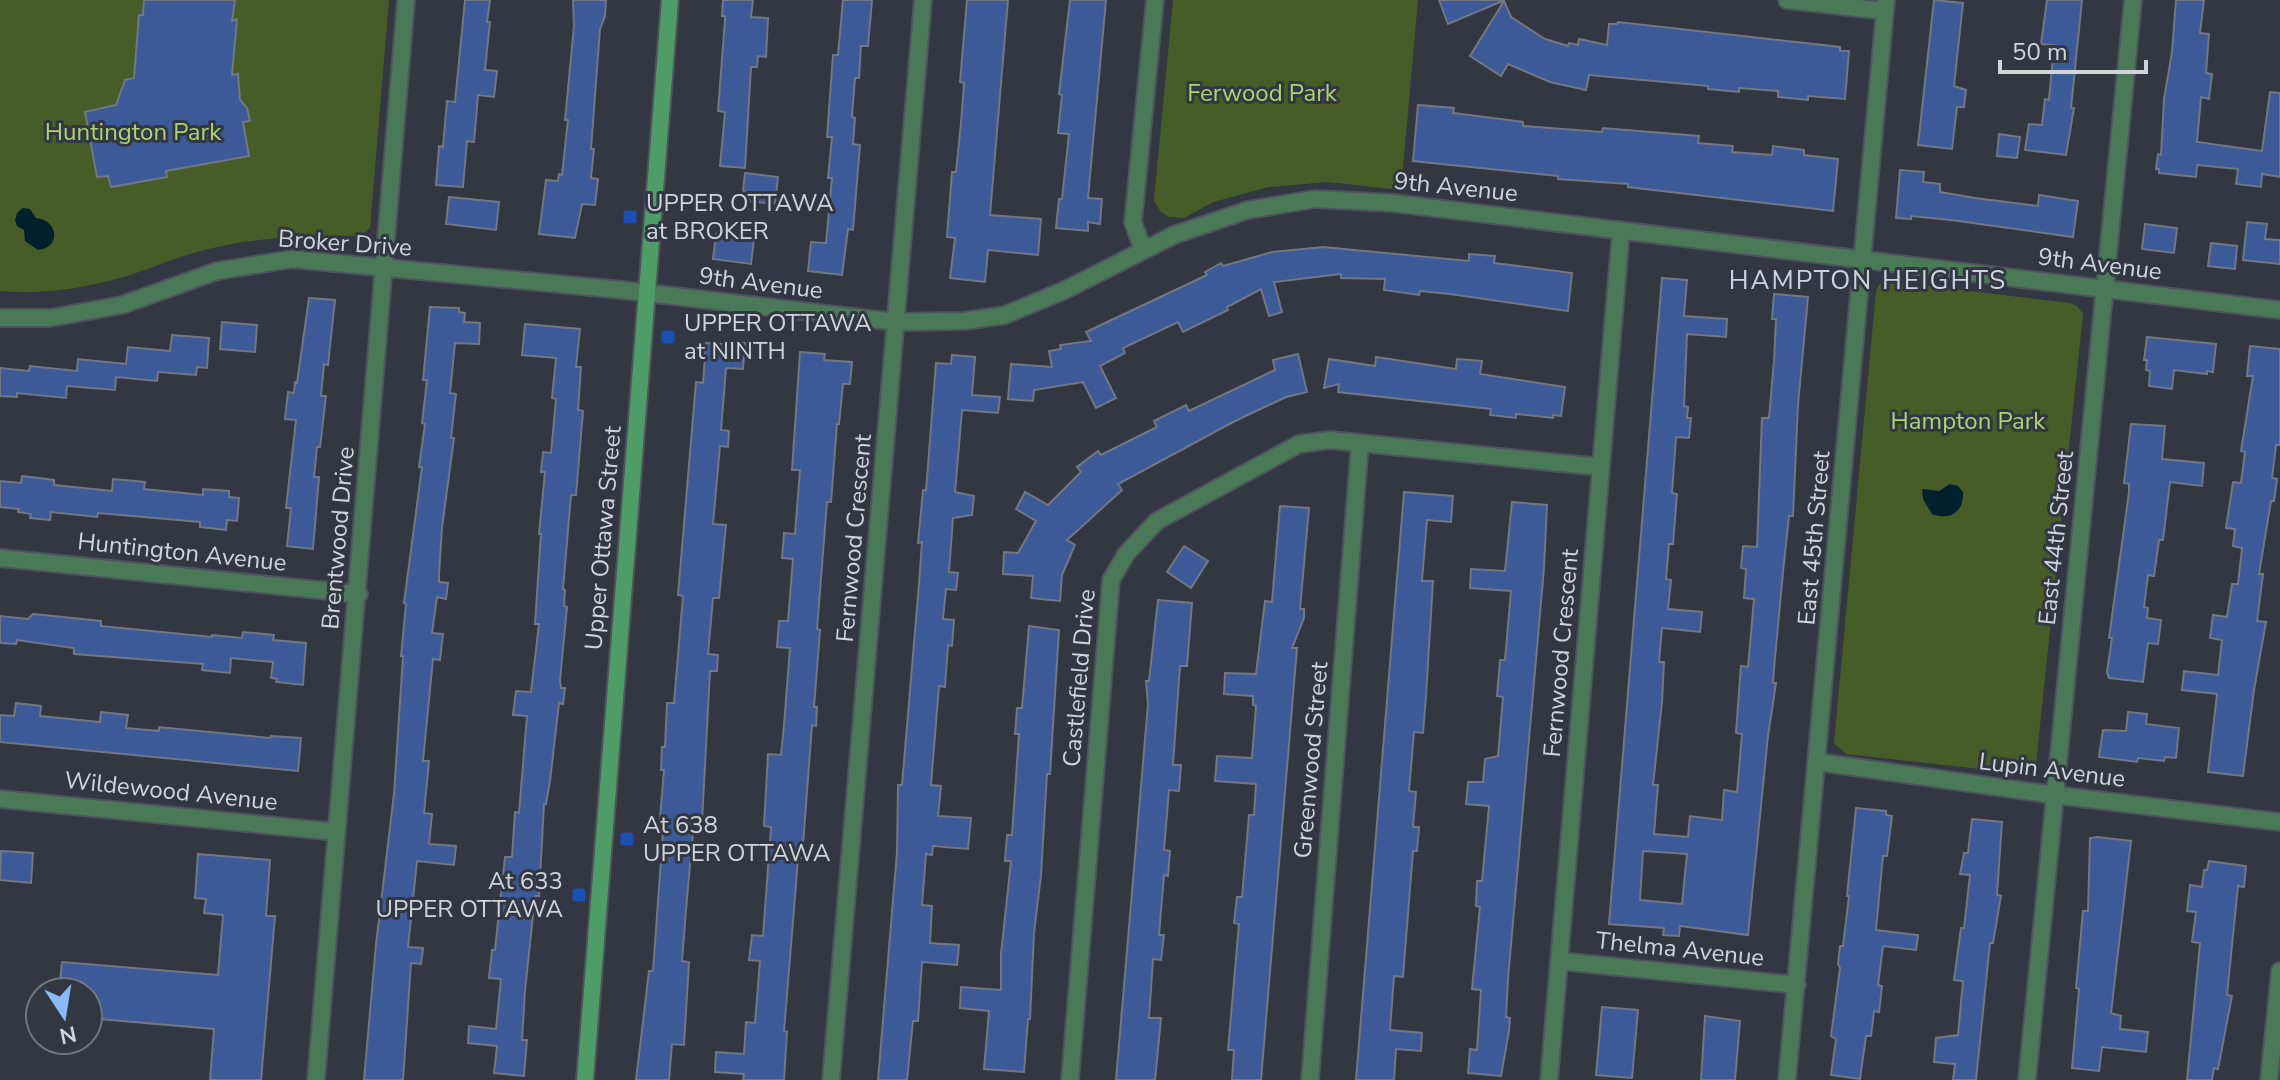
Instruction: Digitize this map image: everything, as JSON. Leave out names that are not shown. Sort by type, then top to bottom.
[{"type":"main road","name":"Upper Ottawa Street","points":[[585,1080],[670,0]]},
{"type":"street","name":"Brentwood Drive","points":[[316,1080],[359,594],[406,0]]},
{"type":"street","name":"Fernwood Crescent","points":[[831,1080],[923,0]]},
{"type":"street","points":[[1143,250],[1133,222],[1155,0]]},
{"type":"street","points":[[1787,0],[1886,6]]},
{"type":"street","name":"East 44th Street","points":[[2027,1080],[2133,0]]},
{"type":"street","name":"East 45th Street","points":[[1787,1080],[1886,6]]},
{"type":"street","name":"9th Avenue","points":[[647,294],[896,322],[964,321],[1005,315],[1065,290],[1174,235],[1248,210],[1315,199],[1393,203],[2280,310]]},
{"type":"street","name":"Fernwood Crescent","points":[[1549,1080],[1621,231]]},
{"type":"street","name":"Broker Drive","points":[[0,318],[50,318],[122,305],[196,277],[263,262],[308,260],[647,294]]},
{"type":"street","name":"Castlefield Drive","points":[[1070,1080],[1111,580],[1126,554],[1157,521],[1299,444],[1330,440],[1601,467]]},
{"type":"street","name":"Greenwood Street","points":[[1310,1080],[1360,443]]},
{"type":"street","name":"Huntington Avenue","points":[[0,558],[359,594]]},
{"type":"street","name":"Lupin Avenue","points":[[1818,762],[2280,822]]},
{"type":"street","name":"Wildewood Avenue","points":[[0,799],[337,832]]},
{"type":"street","name":"Thelma Avenue","points":[[1559,961],[1797,985]]},
{"type":"street","points":[[2269,1080],[2280,971]]},
{"type":"green space","name":"Huntington Park","points":[[0,0],[389,0],[370,228],[361,236],[278,238],[217,247],[127,276],[80,287],[32,292],[0,291]]},
{"type":"green space","name":"Ferwood Park","points":[[1173,0],[1418,0],[1401,190],[1327,182],[1269,187],[1213,202],[1184,218],[1169,217],[1160,211],[1154,200]]},
{"type":"green space","name":"Hampton Park","points":[[1887,281],[2070,303],[2083,314],[2036,764],[2032,772],[2024,774],[1846,754],[1834,743],[1876,291],[1879,285]]},
{"type":"water","points":[[23,208],[30,209],[36,218],[53,228],[54,240],[45,248],[38,250],[25,241],[24,230],[17,226],[15,220]]},
{"type":"water","points":[[1950,484],[1958,486],[1963,492],[1958,510],[1945,516],[1932,514],[1923,499],[1922,489],[1939,491]]},
{"type":"building","points":[[144,0],[235,0],[232,21],[237,19],[232,75],[238,74],[240,100],[247,108],[250,121],[243,122],[249,156],[166,171],[167,177],[111,187],[108,176],[97,177],[85,112],[116,105],[125,80],[134,78],[139,15],[143,15]]},
{"type":"building","points":[[465,0],[490,0],[485,70],[497,71],[494,97],[478,95],[474,142],[467,141],[463,187],[436,185],[447,101],[455,102]]},
{"type":"building","points":[[573,0],[606,0],[600,29],[591,149],[594,149],[591,178],[598,179],[595,205],[582,204],[575,238],[539,234],[546,180],[558,181],[559,174],[562,175],[574,26]]},
{"type":"building","points":[[723,0],[753,0],[751,17],[768,18],[766,57],[758,56],[757,67],[751,67],[745,168],[720,166],[725,112],[718,111],[725,20],[722,16]]},
{"type":"building","points":[[843,0],[872,0],[868,46],[861,46],[859,78],[855,78],[853,144],[860,145],[853,230],[848,229],[842,275],[808,271],[811,242],[826,243],[832,178],[828,178],[832,137],[827,137],[833,55],[838,55]]},
{"type":"building","points":[[967,0],[1008,0],[990,215],[1041,219],[1038,255],[988,250],[985,282],[950,278],[955,238],[947,237],[952,172],[956,172],[961,123],[964,83],[960,82]]},
{"type":"building","points":[[1070,0],[1106,0],[1088,198],[1102,199],[1100,224],[1088,222],[1088,231],[1056,228],[1069,134],[1058,133],[1062,95],[1059,94]]},
{"type":"building","points":[[1439,0],[1505,0],[1448,24]]},
{"type":"building","points":[[1934,0],[1963,3],[1954,86],[1966,90],[1964,107],[1957,107],[1952,149],[1918,145]]},
{"type":"building","points":[[2047,0],[2082,0],[2071,108],[2074,108],[2066,155],[2025,150],[2029,124],[2042,125],[2045,99],[2049,100],[2054,45],[2041,44]]},
{"type":"building","points":[[2176,0],[2204,0],[2200,33],[2209,34],[2206,73],[2212,74],[2209,99],[2201,97],[2197,142],[2262,151],[2270,92],[2280,93],[2280,177],[2262,174],[2261,187],[2236,184],[2238,169],[2197,165],[2196,177],[2159,173],[2156,169],[2158,154],[2161,155],[2164,99]]},
{"type":"building","points":[[1504,1],[1511,17],[1545,39],[1568,46],[1569,43],[1578,45],[1579,39],[1607,45],[1609,24],[1618,22],[1840,47],[1840,51],[1849,51],[1845,99],[1808,96],[1808,100],[1778,97],[1778,91],[1739,88],[1739,92],[1708,89],[1708,86],[1589,75],[1586,90],[1550,82],[1508,64],[1501,76],[1470,56]]},
{"type":"building","points":[[1418,105],[1454,108],[1453,113],[1523,122],[1523,126],[1602,132],[1603,128],[1699,136],[1698,143],[1733,146],[1732,152],[1772,155],[1773,146],[1804,150],[1804,155],[1838,159],[1833,211],[1628,187],[1628,184],[1558,179],[1558,176],[1413,161]]},
{"type":"building","points":[[1999,134],[2020,137],[2017,158],[1997,156]]},
{"type":"building","points":[[1900,170],[1924,172],[1923,182],[1940,184],[1940,192],[2038,206],[2039,195],[2078,201],[2073,237],[1951,220],[1911,216],[1911,219],[1896,218]]},
{"type":"building","points":[[745,173],[778,177],[775,204],[749,201],[750,192],[743,191]]},
{"type":"building","points":[[449,197],[499,202],[496,230],[446,224]]},
{"type":"building","points":[[2247,222],[2267,224],[2265,239],[2280,240],[2280,264],[2243,260]]},
{"type":"building","points":[[2145,224],[2177,228],[2174,253],[2142,249]]},
{"type":"building","points":[[716,234],[754,239],[751,264],[713,259]]},
{"type":"building","points":[[2211,243],[2237,246],[2235,269],[2208,266]]},
{"type":"building","points":[[1323,247],[1469,261],[1469,254],[1495,256],[1494,263],[1572,273],[1568,311],[1450,294],[1420,291],[1419,295],[1384,290],[1385,279],[1341,278],[1341,274],[1274,282],[1282,312],[1269,316],[1261,289],[1227,307],[1228,310],[1183,332],[1178,322],[1123,348],[1125,353],[1100,366],[1116,398],[1096,408],[1083,382],[1034,390],[1033,401],[1008,399],[1011,364],[1052,367],[1049,351],[1061,349],[1060,345],[1091,341],[1086,332],[1207,275],[1205,272],[1221,263],[1223,266],[1272,252]]},
{"type":"building","points":[[1662,278],[1687,280],[1684,316],[1727,319],[1726,337],[1687,334],[1684,406],[1688,407],[1687,418],[1691,418],[1689,438],[1676,437],[1672,493],[1677,494],[1673,544],[1669,544],[1666,579],[1671,580],[1668,609],[1702,612],[1700,632],[1662,628],[1659,662],[1664,662],[1653,785],[1658,785],[1654,834],[1688,837],[1690,816],[1722,820],[1724,790],[1737,792],[1742,734],[1736,733],[1741,666],[1748,667],[1754,599],[1744,598],[1746,569],[1741,568],[1743,546],[1757,547],[1762,418],[1769,418],[1774,361],[1774,294],[1808,297],[1798,405],[1793,516],[1789,516],[1774,669],[1773,683],[1776,683],[1748,935],[1680,926],[1679,936],[1663,935],[1664,928],[1609,924]],"holes":[[[1643,851],[1687,854],[1682,904],[1640,900]]]},
{"type":"building","points":[[309,298],[335,300],[328,365],[324,364],[321,396],[326,396],[314,477],[319,477],[313,549],[287,546],[291,508],[286,508],[296,420],[285,419],[288,392],[294,393],[297,383]]},
{"type":"building","points":[[430,307],[459,308],[459,312],[465,313],[464,322],[480,323],[479,344],[455,343],[450,393],[456,394],[451,438],[454,438],[439,574],[439,582],[448,583],[446,599],[437,597],[432,633],[443,634],[440,660],[433,659],[423,761],[429,761],[424,813],[432,814],[429,844],[456,846],[454,865],[417,861],[408,947],[423,948],[421,964],[411,963],[403,1080],[364,1080],[394,794],[404,603],[422,467],[419,467],[427,380],[423,380]]},
{"type":"building","points":[[222,322],[257,325],[255,352],[220,349]]},
{"type":"building","points":[[525,324],[580,329],[576,367],[581,367],[578,410],[583,411],[576,495],[571,495],[563,589],[564,606],[567,607],[560,680],[561,688],[565,688],[563,704],[559,703],[550,781],[544,804],[539,896],[535,896],[525,991],[522,1040],[527,1040],[524,1076],[494,1073],[497,1046],[468,1043],[469,1026],[496,1029],[501,979],[489,978],[505,857],[512,857],[515,812],[519,813],[527,716],[513,715],[516,691],[531,692],[539,624],[535,624],[545,472],[541,472],[543,452],[551,453],[556,358],[522,355]]},
{"type":"building","points":[[172,335],[209,338],[207,368],[197,367],[196,375],[158,372],[157,381],[116,377],[115,390],[67,386],[66,398],[17,393],[17,397],[0,396],[0,368],[29,371],[30,366],[77,371],[78,359],[126,364],[128,347],[170,351]]},
{"type":"building","points":[[2147,337],[2216,344],[2213,372],[2174,370],[2172,389],[2149,386],[2150,371],[2146,370],[2147,360],[2144,360]]},
{"type":"building","points":[[724,341],[745,343],[743,369],[726,368],[721,430],[729,431],[728,447],[720,446],[713,524],[726,525],[719,598],[713,598],[708,654],[718,655],[717,671],[710,671],[702,822],[694,821],[686,910],[682,961],[689,962],[684,1045],[672,1044],[669,1080],[636,1080],[649,971],[653,971],[664,818],[660,818],[664,770],[661,770],[662,747],[665,747],[667,703],[674,703],[683,596],[678,595],[696,382],[703,383],[706,343],[724,344]]},
{"type":"building","points":[[2250,346],[2280,349],[2280,445],[2276,445],[2272,478],[2277,479],[2259,574],[2263,574],[2257,621],[2266,622],[2243,776],[2208,772],[2217,694],[2182,690],[2184,671],[2218,675],[2222,640],[2210,638],[2213,615],[2227,617],[2232,584],[2238,584],[2242,548],[2233,546],[2235,529],[2226,528],[2233,482],[2241,483],[2245,452],[2241,451],[2253,376],[2247,376]]},
{"type":"building","points":[[800,352],[825,354],[824,360],[852,362],[850,384],[843,384],[831,502],[827,502],[817,629],[820,630],[814,707],[817,707],[816,726],[812,725],[802,858],[798,858],[784,1031],[787,1032],[784,1080],[743,1080],[744,1074],[715,1072],[716,1052],[744,1054],[746,1022],[755,1023],[760,961],[749,960],[752,935],[763,936],[771,827],[764,826],[768,754],[781,755],[784,725],[790,648],[777,647],[779,621],[788,621],[793,559],[782,558],[784,533],[795,534],[800,470],[792,470]]},
{"type":"building","points":[[1298,354],[1307,392],[1286,397],[1235,421],[1118,484],[1122,490],[1067,540],[1075,545],[1062,575],[1060,601],[1031,598],[1033,576],[1003,574],[1004,552],[1018,553],[1036,521],[1016,509],[1025,492],[1048,505],[1081,472],[1077,467],[1098,451],[1101,455],[1157,427],[1154,421],[1186,405],[1189,411],[1275,370],[1273,360]]},
{"type":"building","points":[[952,355],[975,357],[972,395],[1000,397],[998,413],[962,410],[955,492],[974,496],[972,515],[953,518],[949,572],[958,573],[956,590],[946,589],[943,619],[954,620],[952,646],[948,645],[945,687],[939,686],[931,785],[941,786],[938,816],[971,818],[968,849],[933,846],[932,855],[926,854],[922,905],[932,906],[930,943],[959,945],[957,965],[922,962],[918,1021],[913,1021],[907,1080],[878,1080],[897,852],[898,785],[902,785],[919,584],[922,542],[918,543],[923,490],[926,491],[936,363],[951,364]]},
{"type":"building","points":[[1376,357],[1456,369],[1457,359],[1482,361],[1480,374],[1565,387],[1561,416],[1516,414],[1516,418],[1490,415],[1491,409],[1338,392],[1339,384],[1324,388],[1329,359],[1375,366]]},
{"type":"building","points":[[2131,424],[2165,426],[2162,459],[2204,463],[2202,486],[2170,482],[2163,540],[2159,540],[2154,576],[2148,575],[2144,607],[2148,608],[2147,618],[2161,620],[2158,644],[2148,643],[2143,682],[2109,678],[2107,672],[2129,492],[2129,484],[2124,483]]},
{"type":"building","points":[[22,476],[54,480],[54,485],[112,491],[113,479],[145,482],[144,489],[203,495],[203,489],[229,491],[229,497],[239,498],[237,521],[227,520],[226,530],[200,527],[200,522],[98,513],[97,517],[51,512],[50,520],[30,518],[31,514],[18,512],[19,509],[0,507],[0,481],[21,483]]},
{"type":"building","points":[[1404,492],[1453,496],[1451,522],[1427,520],[1422,581],[1433,581],[1426,696],[1423,733],[1414,732],[1409,791],[1416,792],[1413,827],[1419,827],[1417,851],[1413,851],[1403,977],[1394,976],[1390,1030],[1422,1033],[1421,1051],[1396,1049],[1394,1080],[1356,1080]]},
{"type":"building","points":[[1512,502],[1547,505],[1508,979],[1506,1017],[1510,1018],[1509,1031],[1501,1076],[1468,1073],[1470,1049],[1477,1050],[1481,990],[1472,989],[1480,907],[1476,906],[1477,881],[1482,881],[1489,806],[1466,804],[1468,782],[1483,782],[1485,759],[1498,756],[1503,697],[1497,696],[1500,660],[1505,660],[1511,591],[1470,588],[1471,569],[1505,571]]},
{"type":"building","points":[[1280,506],[1309,508],[1300,609],[1304,609],[1304,618],[1292,648],[1297,648],[1261,1080],[1232,1080],[1234,1050],[1228,1050],[1239,924],[1234,923],[1237,897],[1242,897],[1249,815],[1254,815],[1256,784],[1215,781],[1217,756],[1252,758],[1256,706],[1253,705],[1253,696],[1224,694],[1225,673],[1256,674],[1265,601],[1272,602]]},
{"type":"building","points":[[1184,546],[1208,561],[1191,588],[1167,572]]},
{"type":"building","points":[[1158,600],[1192,603],[1187,666],[1180,666],[1173,765],[1181,765],[1179,791],[1169,790],[1164,850],[1170,851],[1168,876],[1164,875],[1159,935],[1164,935],[1161,960],[1153,959],[1149,1018],[1161,1018],[1155,1080],[1116,1080],[1148,704],[1146,681],[1149,681]]},
{"type":"building","points":[[33,614],[101,621],[101,626],[212,637],[242,638],[243,632],[274,635],[273,640],[306,643],[303,685],[276,682],[277,679],[271,678],[273,662],[231,658],[230,673],[202,670],[203,664],[74,654],[74,648],[17,640],[16,644],[0,643],[0,616],[28,619]]},
{"type":"building","points":[[1029,626],[1059,630],[1024,1072],[984,1069],[989,1011],[960,1008],[961,987],[1001,990],[1001,954],[1011,861],[1005,861],[1007,835],[1012,835],[1019,734],[1015,734],[1017,708],[1022,708]]},
{"type":"building","points":[[16,703],[41,706],[40,716],[100,722],[101,712],[128,715],[126,728],[159,731],[159,727],[301,738],[298,771],[0,742],[0,715],[14,716]]},
{"type":"building","points":[[2128,712],[2147,714],[2146,724],[2179,728],[2176,758],[2165,757],[2164,761],[2138,758],[2137,762],[2099,757],[2103,730],[2126,731]]},
{"type":"building","points":[[1856,808],[1886,811],[1886,815],[1892,816],[1887,856],[1883,856],[1876,930],[1918,935],[1916,950],[1883,946],[1878,985],[1882,986],[1879,1012],[1874,1011],[1871,1036],[1866,1036],[1860,1079],[1831,1075],[1836,1039],[1831,1036],[1840,946],[1843,946],[1849,896]]},
{"type":"building","points":[[1972,819],[2002,822],[1997,895],[2001,896],[1993,943],[1990,943],[1976,1080],[1953,1080],[1955,1064],[1934,1062],[1936,1038],[1958,1035],[1963,981],[1954,980],[1970,875],[1960,874],[1964,853],[1968,853]]},
{"type":"building","points":[[2090,838],[2131,841],[2111,1013],[2121,1016],[2120,1029],[2148,1032],[2146,1052],[2102,1047],[2099,1071],[2072,1068],[2083,911],[2088,911]]},
{"type":"building","points":[[1,851],[33,853],[31,883],[0,880]]},
{"type":"building","points":[[198,854],[270,860],[266,916],[275,916],[261,1080],[210,1080],[214,1029],[104,1019],[104,976],[61,976],[62,962],[218,975],[223,915],[204,913],[206,899],[195,898]]},
{"type":"building","points":[[2209,861],[2246,866],[2244,887],[2238,886],[2227,995],[2232,996],[2218,1069],[2214,1068],[2212,1080],[2187,1080],[2200,943],[2192,942],[2196,912],[2187,911],[2190,885],[2202,887],[2204,870],[2207,870]]},
{"type":"building","points":[[1602,1007],[1638,1010],[1632,1078],[1596,1075]]},
{"type":"building","points":[[1705,1016],[1740,1021],[1735,1080],[1701,1080]]},
{"type":"place","name":"UPPER OTTAWA at BROKER","points":[[630,217]]},
{"type":"place","name":"UPPER OTTAWA at NINTH","points":[[668,337]]},
{"type":"place","name":"At 638 UPPER OTTAWA","points":[[627,839]]},
{"type":"place","name":"At 633 UPPER OTTAWA","points":[[579,895]]},
{"type":"district","name":"HAMPTON HEIGHTS","points":[[1868,280]]}]
